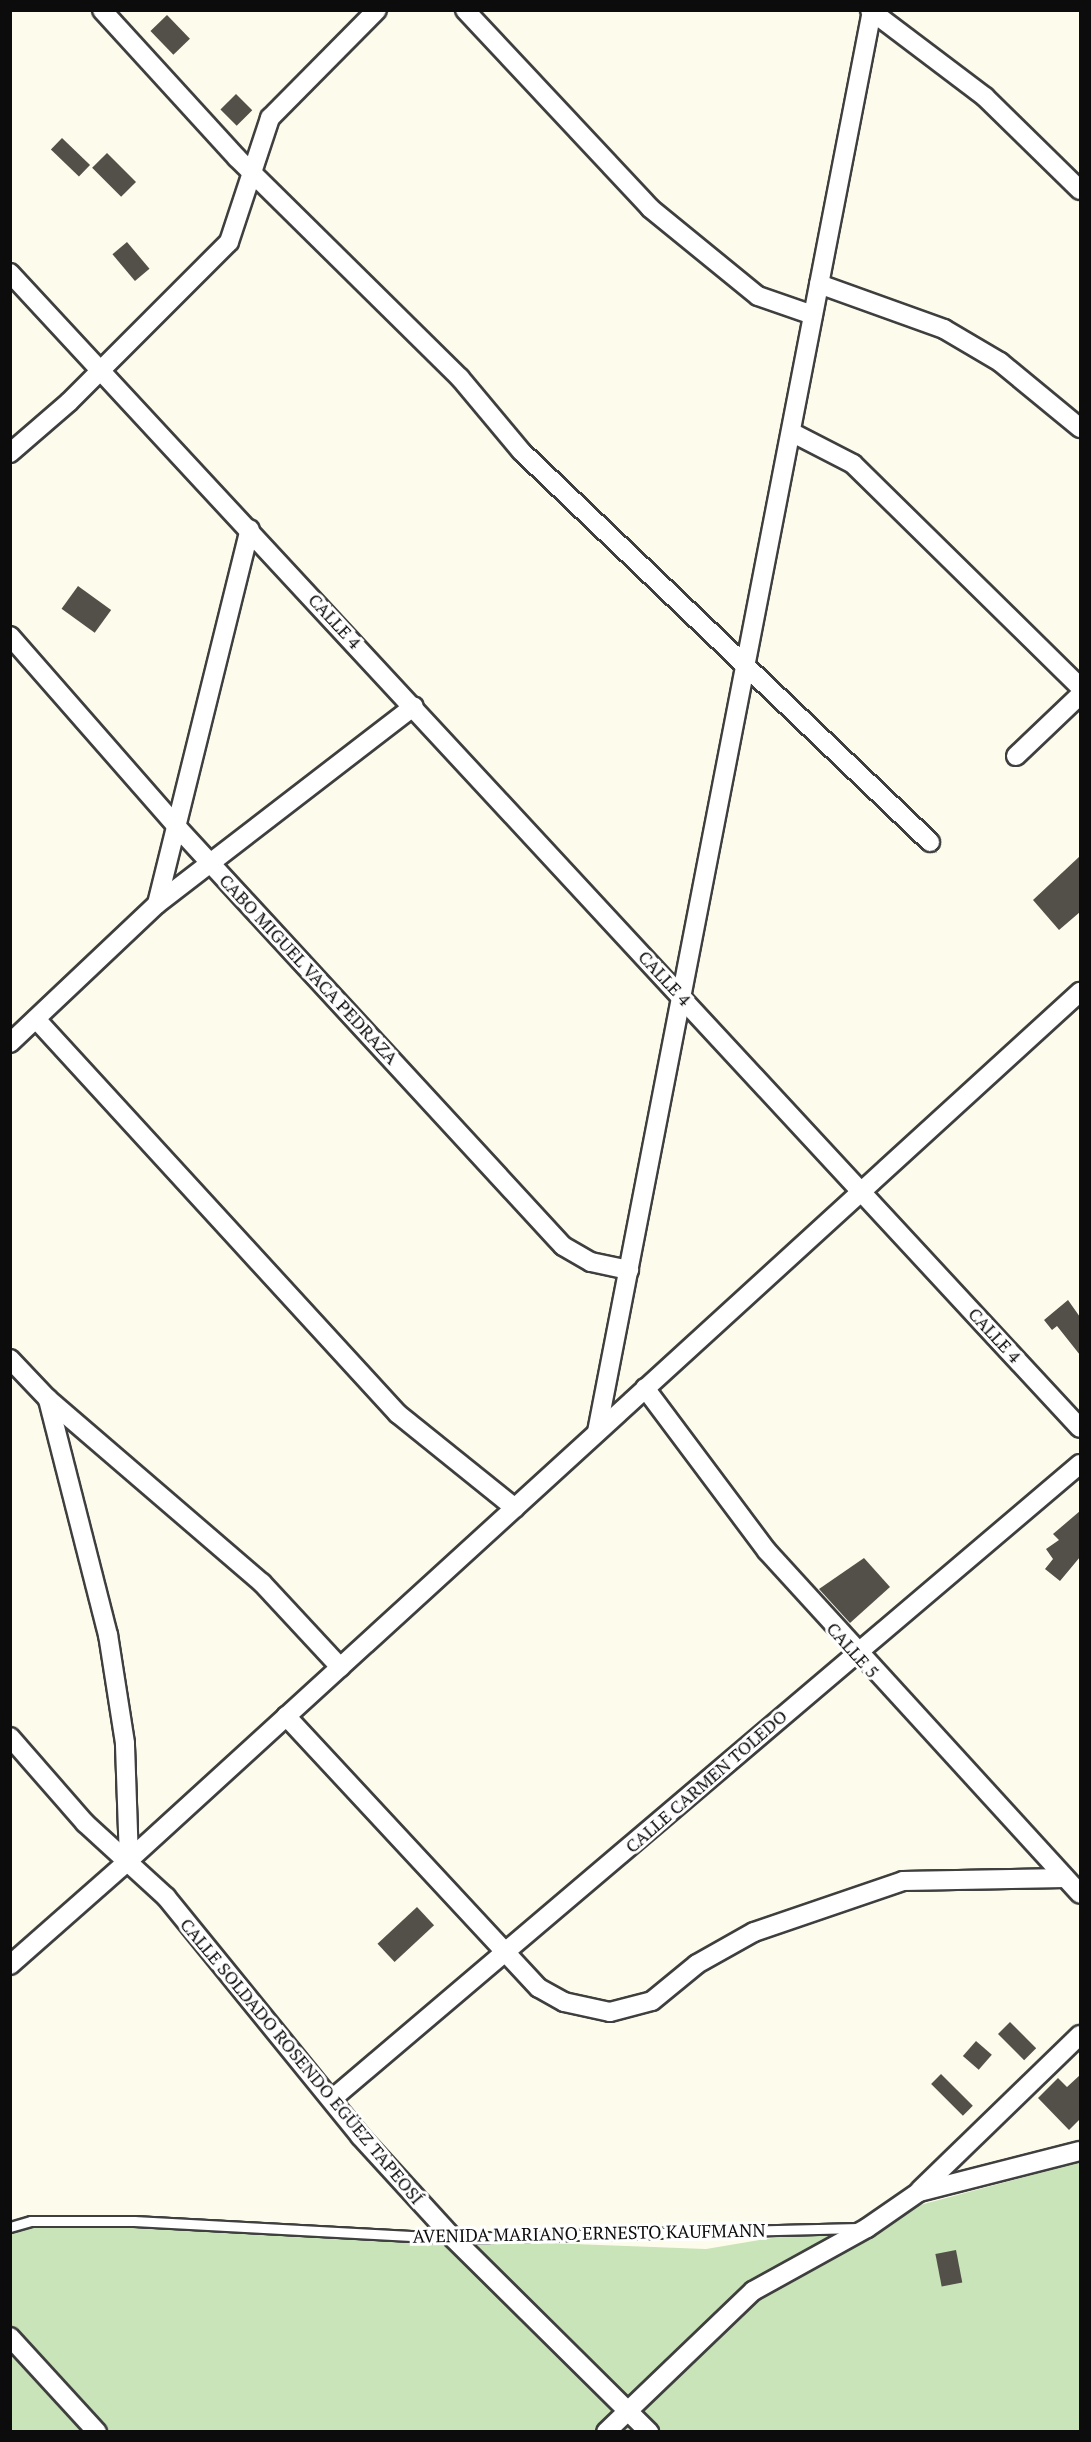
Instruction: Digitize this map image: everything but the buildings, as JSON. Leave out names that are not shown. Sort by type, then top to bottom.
[{"type":"street","points":[[102,10],[252,172],[460,378],[521,451],[930,842]]},
{"type":"street","points":[[10,453],[229,242],[270,118],[377,10]]},
{"type":"street","points":[[465,10],[650,208],[758,296],[813,315]]},
{"type":"street","points":[[597,1432],[872,11],[985,97],[1080,190]]},
{"type":"street","name":"CALLE 4","points":[[10,273],[100,367],[1080,1428]]},
{"type":"street","points":[[819,284],[944,329],[1000,362],[1080,428]]},
{"type":"street","points":[[791,432],[853,464],[1080,687]]},
{"type":"street","points":[[157,904],[178,828],[250,529]]},
{"type":"street","name":"CABO MIGUEL VACA PEDRAZA","points":[[10,636],[178,828],[563,1246],[591,1262],[628,1270]]},
{"type":"street","points":[[1016,756],[1080,695]]},
{"type":"street","points":[[10,1043],[157,904],[414,706]]},
{"type":"street","points":[[10,1965],[129,1860],[1080,992]]},
{"type":"street","points":[[36,1019],[398,1414],[515,1508]]},
{"type":"street","points":[[10,1359],[48,1399],[262,1583],[340,1667]]},
{"type":"street","name":"CALLE 5","points":[[645,1388],[767,1551],[854,1652],[1080,1894]]},
{"type":"street","points":[[48,1399],[108,1635],[125,1743],[129,1860]]},
{"type":"street","name":"CALLE CARMEN TOLEDO","points":[[332,2099],[854,1652],[1080,1464]]},
{"type":"street","points":[[286,1716],[506,1952],[555,1997],[610,2012],[652,2001],[697,1964],[754,1932],[903,1881],[1065,1878]]},
{"type":"street","name":"CALLE SOLDADO ROSENDO EGÜEZ TAPEOSÍ","points":[[10,1737],[85,1823],[129,1860],[453,2238],[649,2432]]},
{"type":"street","points":[[606,2432],[753,2291],[867,2228],[919,2192],[1080,2035]]},
{"type":"street","points":[[919,2192],[1080,2151]]},
{"type":"street","points":[[10,2337],[97,2432]]},
{"type":"lane","name":"AVENIDA MARIANO ERNESTO KAUFMANN","points":[[10,2227],[31,2221],[134,2221],[453,2238],[867,2228]]},
{"type":"green space","points":[[1080,2162],[1080,2431],[11,2432],[11,2223],[706,2249],[838,2227]]}]
